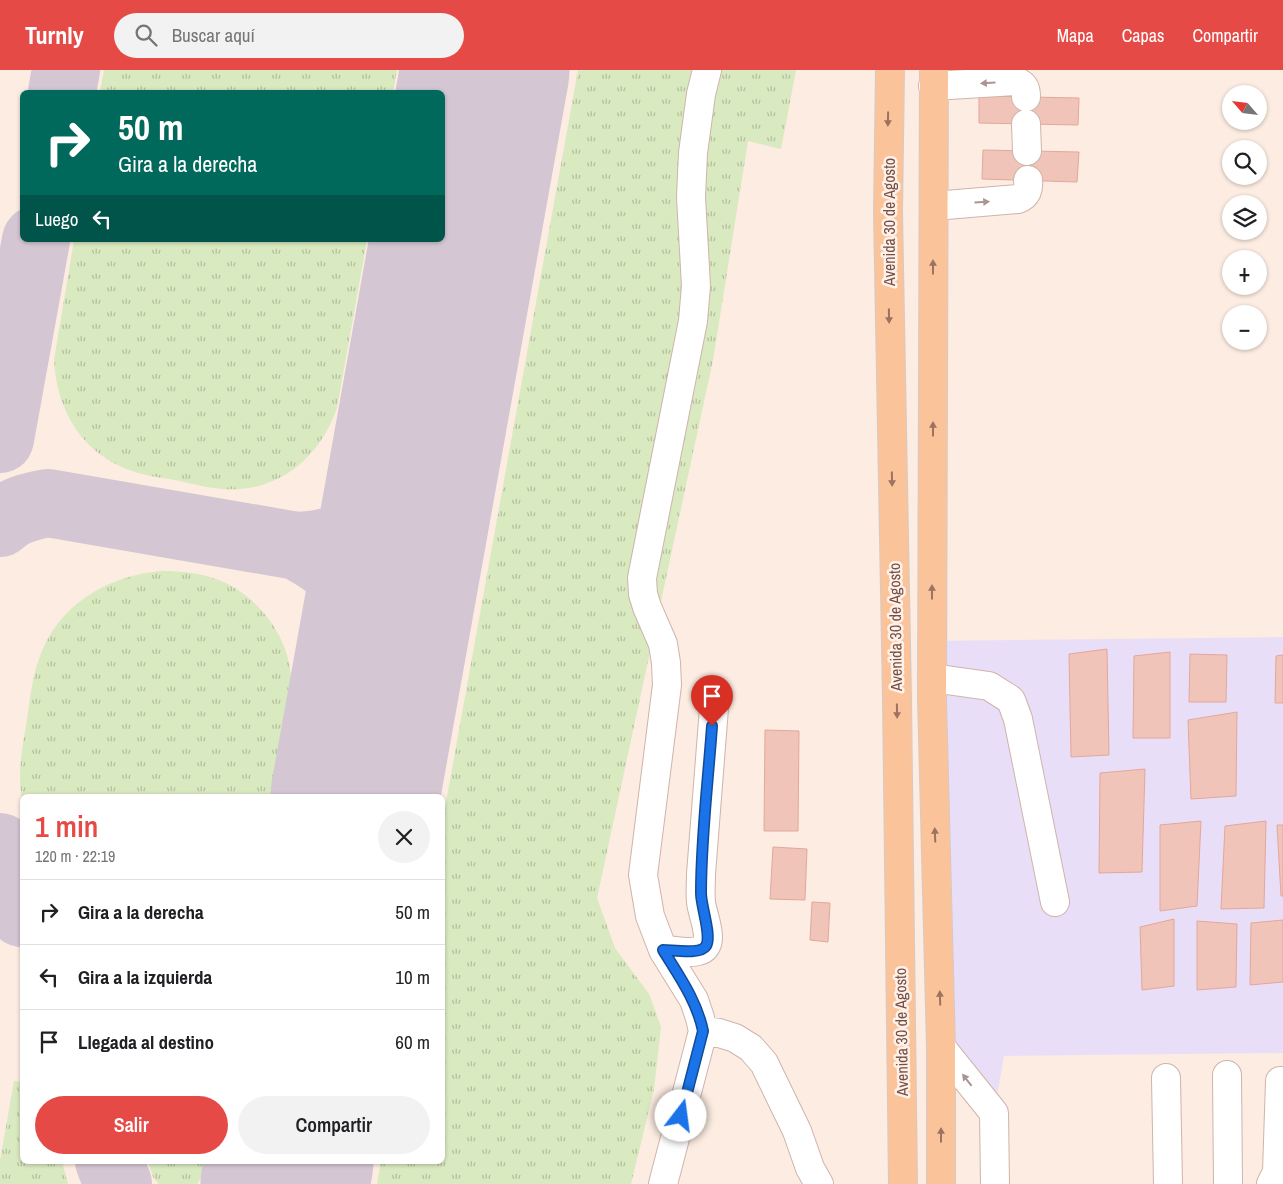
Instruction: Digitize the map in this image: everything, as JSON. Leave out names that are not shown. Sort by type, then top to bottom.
[{"type":"main road","name":"Avenida 30 de Agosto","points":[[890,70],[888,212],[903,1184]]},
{"type":"main road","points":[[933,78],[932,678],[941,1047],[940,1184]]},
{"type":"street","points":[[663,1184],[703,1031],[694,1000],[663,950],[650,916],[643,875],[667,685],[663,644],[646,607],[642,578],[693,321],[696,286],[691,198],[693,153],[701,94],[707,70]]},
{"type":"street","points":[[933,78],[1015,81],[1022,84],[1026,89],[1026,97]]},
{"type":"street","points":[[1026,124],[1027,151]]},
{"type":"street","points":[[934,206],[1018,199],[1026,194],[1028,180]]},
{"type":"street","points":[[932,678],[989,686],[1011,700],[1018,719],[1055,902]]},
{"type":"street","points":[[663,950],[698,951],[708,943],[701,902],[701,874],[714,708]]},
{"type":"street","points":[[703,1031],[735,1038],[751,1048],[764,1063],[797,1131],[810,1168],[819,1184]]},
{"type":"street","points":[[941,1047],[994,1113],[995,1184]]},
{"type":"street","points":[[1227,1075],[1228,1184]]},
{"type":"street","points":[[1166,1078],[1168,1184]]},
{"type":"street","points":[[1271,1184],[1277,1172],[1280,1081]]},
{"type":"shaded area","points":[[1283,637],[1283,1053],[1004,1056],[994,1113],[941,1047],[932,641]]},
{"type":"green space","points":[[104,70],[397,70],[393,90],[100,90]]},
{"type":"green space","points":[[578,70],[796,70],[781,149],[748,141],[713,360],[597,898],[615,948],[649,994],[661,1027],[654,1089],[631,1184],[377,1184],[380,1164],[445,1164],[445,808]]},
{"type":"green space","points":[[74,242],[367,242],[337,408],[319,443],[294,469],[278,479],[242,489],[222,489],[135,472],[117,464],[101,455],[87,443],[76,429],[67,414],[61,397],[56,379],[54,360]]},
{"type":"green space","points":[[161,571],[184,572],[199,574],[221,581],[250,599],[273,625],[288,656],[291,690],[272,794],[22,794],[21,758],[30,696],[39,659],[47,640],[58,623],[86,597],[122,579]]},
{"type":"green space","points":[[14,1081],[20,1082],[20,1164],[63,1164],[68,1184],[0,1184],[0,1161]]},
{"type":"green space","points":[[149,1164],[207,1164],[206,1171],[197,1184],[159,1184],[153,1177]]},
{"type":"building","points":[[979,96],[1079,98],[1078,125],[979,123]]},
{"type":"building","points":[[983,150],[1079,152],[1077,182],[982,179]]},
{"type":"building","points":[[1107,649],[1109,755],[1071,757],[1069,654]]},
{"type":"building","points":[[1170,652],[1170,738],[1133,738],[1134,656]]},
{"type":"building","points":[[1190,654],[1227,655],[1226,702],[1189,702]]},
{"type":"building","points":[[1283,655],[1283,703],[1275,703],[1276,656]]},
{"type":"building","points":[[1237,712],[1236,796],[1191,799],[1188,720]]},
{"type":"building","points":[[765,730],[799,731],[798,831],[764,831]]},
{"type":"building","points":[[1145,769],[1142,872],[1099,873],[1100,773]]},
{"type":"building","points":[[1201,821],[1197,906],[1160,911],[1160,825]]},
{"type":"building","points":[[1266,821],[1264,908],[1221,909],[1225,826]]},
{"type":"building","points":[[1277,825],[1283,825],[1283,896],[1281,896]]},
{"type":"building","points":[[773,847],[807,849],[805,900],[770,899]]},
{"type":"building","points":[[812,902],[830,903],[828,942],[810,940]]},
{"type":"building","points":[[1174,919],[1174,986],[1142,990],[1140,927]]},
{"type":"building","points":[[1283,920],[1283,982],[1250,985],[1251,923]]},
{"type":"building","points":[[1197,921],[1237,924],[1236,987],[1197,990]]},
{"type":"taxiway","points":[[62,90],[66,70]]},
{"type":"taxiway","points":[[0,439],[36,242]]},
{"type":"taxiway","points":[[0,523],[16,512],[48,503],[297,546],[318,544],[337,540],[369,525],[395,500],[415,466]]},
{"type":"taxiway","points":[[297,546],[330,567],[354,590],[370,620],[379,659]]},
{"type":"taxiway","points":[[0,847],[20,905]]},
{"type":"taxiway","points":[[110,1164],[118,1184]]},
{"type":"runway","points":[[355,794],[485,70]]},
{"type":"runway","points":[[285,1184],[288,1164]]},
{"type":"route","points":[[681,1116],[703,1031],[694,1000],[663,950],[698,951],[708,943],[701,902],[701,874],[712,726]]}]
